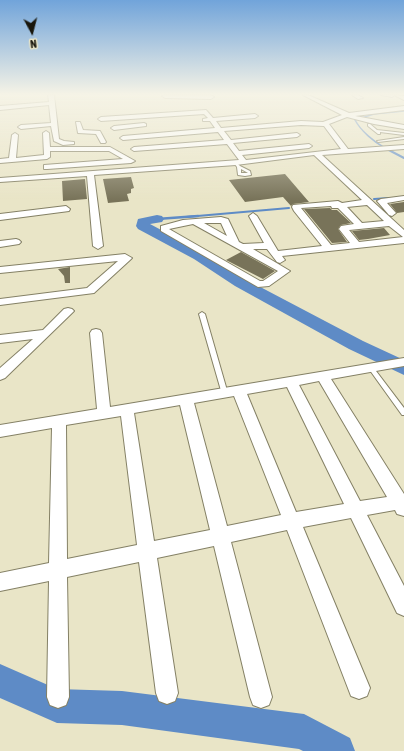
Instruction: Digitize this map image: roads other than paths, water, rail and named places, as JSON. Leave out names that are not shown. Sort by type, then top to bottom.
[{"type":"street","points":[[55,130],[56,140],[58,142],[110,142]]},
{"type":"street","points":[[80,130],[80,132],[98,132],[103,142]]},
{"type":"street","points":[[150,156],[134,149],[121,140],[220,130]]},
{"type":"street","points":[[220,130],[238,154],[239,164]]},
{"type":"street","points":[[330,130],[346,151]]},
{"type":"street","points":[[46,133],[47,177]]},
{"type":"street","points":[[12,160],[15,135]]},
{"type":"street","points":[[134,149],[297,135]]},
{"type":"street","points":[[238,154],[312,145]]},
{"type":"street","points":[[0,180],[90,174],[159,165],[239,164],[316,154],[404,147]]},
{"type":"street","points":[[46,149],[110,149],[131,161],[47,167]]},
{"type":"street","points":[[316,154],[369,202],[392,220],[404,225]]},
{"type":"street","points":[[0,161],[46,157]]},
{"type":"street","points":[[90,174],[98,246]]},
{"type":"street","points":[[404,198],[381,201],[392,220],[404,234]]},
{"type":"street","points":[[328,248],[297,209],[369,202]]},
{"type":"street","points":[[341,205],[360,226]]},
{"type":"street","points":[[0,217],[66,209]]},
{"type":"street","points":[[239,245],[224,220],[195,222],[164,228],[165,231],[258,284],[265,284],[286,268],[272,250],[253,216]]},
{"type":"street","points":[[356,245],[343,229],[344,228],[392,220]]},
{"type":"street","points":[[195,222],[284,271]]},
{"type":"street","points":[[239,245],[272,250],[328,248],[404,240]]},
{"type":"street","points":[[0,244],[16,242]]},
{"type":"street","points":[[0,270],[127,258],[90,291],[0,302]]},
{"type":"street","points":[[0,375],[68,311]]},
{"type":"street","points":[[0,339],[46,333]]},
{"type":"street","points":[[96,333],[104,414]]},
{"type":"street","points":[[0,431],[376,368],[404,362]]},
{"type":"street","points":[[0,582],[292,522],[356,510],[402,505],[323,377]]},
{"type":"street","points":[[291,382],[404,606]]},
{"type":"street","points":[[232,392],[292,522],[359,688]]},
{"type":"street","points":[[186,400],[261,697]]},
{"type":"street","points":[[127,410],[167,692]]},
{"type":"street","points":[[58,697],[60,421]]},
{"type":"lane","points":[[377,131],[404,134]]},
{"type":"lane","points":[[377,131],[389,140]]},
{"type":"lane","points":[[378,141],[404,138]]},
{"type":"lane","points":[[202,314],[232,392]]},
{"type":"lane","points":[[376,368],[404,413]]},
{"type":"waterway","points":[[363,130],[368,136],[385,148]]},
{"type":"waterway","points":[[383,147],[404,158]]},
{"type":"waterway","points":[[374,199],[389,198]]},
{"type":"waterway","points":[[195,216],[289,208]]},
{"type":"waterway","points":[[157,219],[195,216]]},
{"type":"waterway","points":[[186,217],[195,216]]},
{"type":"waterway","points":[[157,219],[143,222],[143,226],[199,256],[241,283],[356,345],[404,368]]},
{"type":"waterway","points":[[0,681],[57,706],[122,708],[304,732],[337,751]]}]
